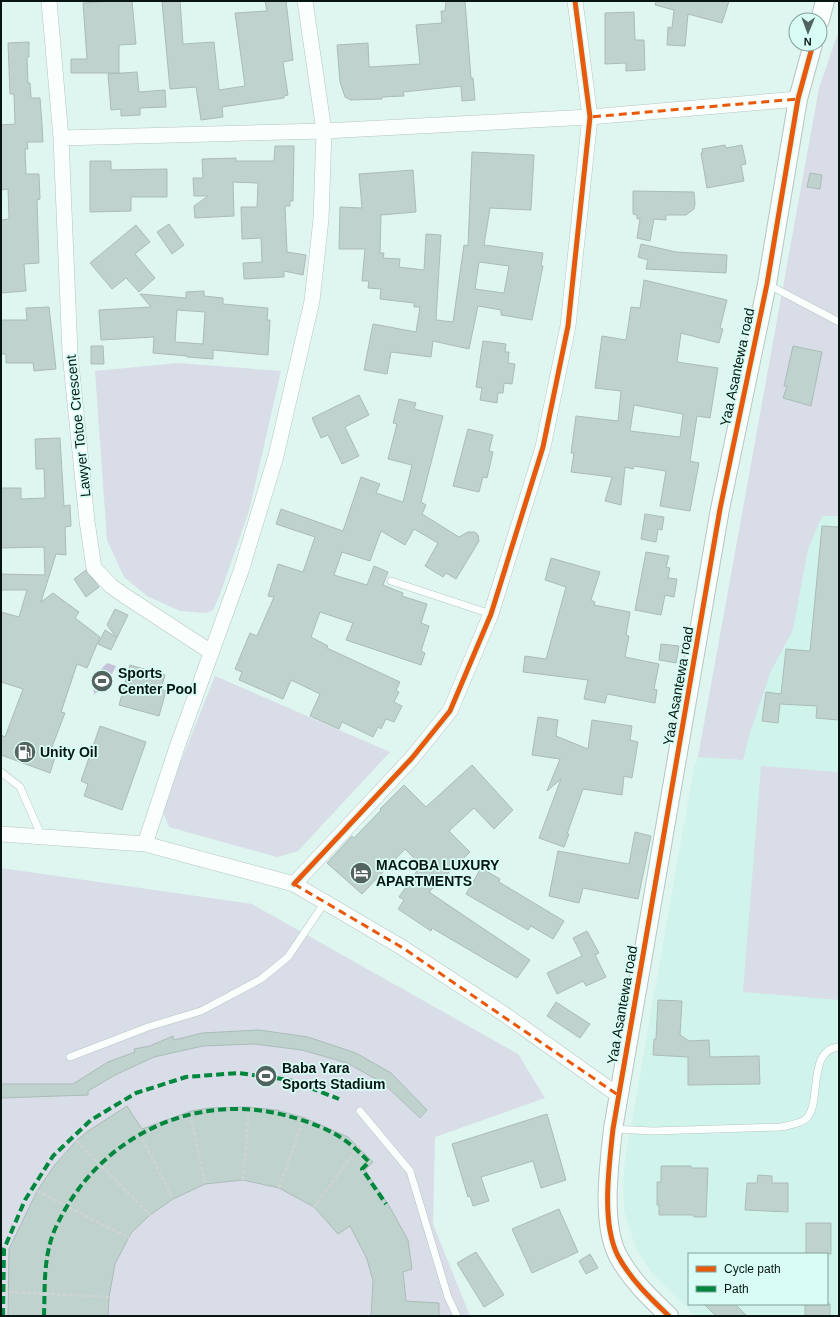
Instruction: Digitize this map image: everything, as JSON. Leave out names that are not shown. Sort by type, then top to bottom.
[{"type":"street","name":"Lawyer Totoe Crescent","points":[[49,1],[61,138],[70,353],[87,522],[94,568],[111,586],[211,652]]},
{"type":"street","points":[[145,844],[177,747],[241,571],[276,456],[312,301],[321,219],[324,131],[305,1]]},
{"type":"street","points":[[294,884],[412,758],[450,711],[491,614],[544,447],[565,341],[590,117],[575,1]]},
{"type":"street","points":[[822,12],[825,1]]},
{"type":"street","name":"Yaa Asantewa road","points":[[669,1316],[642,1290],[626,1270],[618,1255],[611,1232],[609,1203],[613,1130],[720,509],[767,284],[798,99],[811,52]]},
{"type":"street","points":[[61,138],[324,131],[590,117],[798,99]]},
{"type":"street","points":[[1,834],[145,844],[294,884],[403,948],[498,1010],[618,1095]]},
{"type":"lane","points":[[767,284],[839,322]]},
{"type":"lane","points":[[391,581],[491,614]]},
{"type":"lane","points":[[1,772],[20,788],[42,837]]},
{"type":"lane","points":[[70,1057],[148,1027],[201,1011],[260,979],[288,957],[325,902]]},
{"type":"lane","points":[[613,1130],[653,1131],[781,1128],[799,1123],[807,1118],[811,1106],[820,1059],[827,1052],[839,1047]]},
{"type":"lane","points":[[360,1111],[410,1171],[448,1297],[457,1316]]},
{"type":"path","points":[[243,1180],[249,1109]]},
{"type":"path","points":[[190,1114],[205,1184]]},
{"type":"path","points":[[279,1188],[304,1121]]},
{"type":"path","points":[[140,1134],[173,1199]]},
{"type":"path","points":[[76,1141],[150,1215]]},
{"type":"path","points":[[314,1207],[359,1146]]},
{"type":"path","points":[[37,1191],[129,1238]]},
{"type":"path","points":[[9,1292],[109,1297]]},
{"type":"highlighted area","points":[[798,99],[767,284],[720,509],[618,1095],[403,948],[294,884],[412,758],[450,711],[491,614],[543,447],[568,326],[590,117]]},
{"type":"shaded area","points":[[839,30],[839,516],[822,516],[808,549],[793,630],[771,671],[750,733],[743,760],[698,757],[819,88]]},
{"type":"shaded area","points":[[839,149],[839,1316],[695,1316],[651,1272],[636,1249],[624,1211],[623,1181],[625,1160],[694,767],[698,757]]},
{"type":"shaded area","points":[[178,363],[281,371],[249,511],[219,597],[213,610],[206,613],[180,611],[147,596],[124,577],[107,540],[95,371]]},
{"type":"shaded area","name":"Sports Center Pool","points":[[107,663],[116,666],[111,676],[111,685],[94,694],[93,678]]},
{"type":"shaded area","points":[[215,676],[390,752],[298,851],[277,857],[169,827],[162,809]]},
{"type":"shaded area","points":[[761,766],[839,772],[839,1000],[743,992]]},
{"type":"shaded area","name":"Baba Yara Sports Stadium","points":[[1,868],[252,904],[518,1054],[545,1098],[435,1137],[433,1224],[470,1316],[1,1316]]},
{"type":"building","points":[[132,1],[136,44],[119,45],[119,73],[71,73],[71,59],[87,59],[83,3]]},
{"type":"building","points":[[180,1],[183,44],[214,42],[219,90],[245,86],[235,13],[267,11],[265,1],[286,1],[293,60],[283,62],[288,95],[284,96],[284,98],[222,107],[223,117],[201,120],[196,87],[170,89],[162,2]]},
{"type":"building","points":[[446,1],[465,1],[471,78],[473,78],[475,100],[462,101],[461,86],[403,92],[404,96],[382,97],[382,99],[351,100],[345,97],[340,82],[337,45],[368,43],[369,67],[420,64],[416,25],[442,23],[441,11],[445,11]]},
{"type":"building","points":[[656,1],[729,1],[722,23],[688,14],[685,46],[667,45],[668,27],[672,28],[674,10],[655,5]]},
{"type":"building","points":[[634,12],[635,40],[644,40],[645,70],[626,71],[626,63],[605,64],[605,13]]},
{"type":"building","points":[[29,42],[29,57],[27,57],[28,83],[30,83],[31,98],[40,98],[43,142],[27,142],[28,149],[25,149],[26,174],[39,174],[40,199],[37,200],[39,263],[24,264],[26,291],[1,293],[1,220],[9,219],[8,189],[1,190],[1,125],[15,124],[14,94],[10,94],[8,43]]},
{"type":"building","points":[[137,72],[139,92],[165,90],[166,107],[140,108],[140,115],[121,116],[121,109],[111,110],[108,74]]},
{"type":"building","points":[[725,145],[726,148],[742,145],[746,164],[741,165],[744,181],[707,188],[701,153],[703,153],[702,149]]},
{"type":"building","points":[[275,146],[294,146],[293,201],[290,201],[290,206],[285,206],[287,252],[306,255],[303,275],[284,271],[284,277],[244,279],[243,263],[262,262],[261,238],[242,239],[241,207],[257,207],[258,183],[233,182],[234,216],[195,218],[194,206],[208,196],[194,196],[193,178],[203,178],[202,159],[236,158],[236,161],[274,161]]},
{"type":"building","points":[[472,152],[534,155],[531,210],[490,208],[484,245],[543,253],[541,266],[543,266],[532,320],[501,315],[501,310],[478,306],[469,349],[433,341],[431,357],[391,352],[387,374],[364,370],[373,324],[416,332],[420,307],[414,307],[414,303],[380,299],[381,289],[368,288],[369,281],[362,281],[365,249],[339,249],[340,207],[362,208],[359,174],[413,170],[416,212],[381,215],[380,253],[384,253],[383,258],[400,259],[399,267],[424,270],[426,234],[441,235],[436,320],[453,322],[464,245],[468,246]],"holes":[[[479,262],[509,266],[504,293],[475,289]]]},
{"type":"building","points":[[90,161],[111,161],[111,170],[167,169],[167,197],[131,197],[131,211],[90,212]]},
{"type":"building","points":[[810,173],[822,175],[820,189],[807,187]]},
{"type":"building","points":[[633,191],[694,192],[694,209],[686,215],[666,215],[666,220],[654,219],[650,241],[637,238],[640,219],[637,219],[637,215],[633,214]]},
{"type":"building","points":[[169,224],[184,245],[172,254],[157,232]]},
{"type":"building","points":[[136,225],[150,242],[135,254],[155,278],[139,292],[126,278],[112,289],[90,263]]},
{"type":"building","points":[[641,244],[676,252],[727,255],[726,273],[646,269],[648,260],[638,257]]},
{"type":"building","points":[[644,280],[727,300],[720,328],[723,329],[719,343],[681,333],[677,362],[718,368],[710,418],[697,416],[690,461],[699,463],[690,511],[660,506],[666,471],[634,466],[633,469],[625,467],[621,505],[605,501],[612,477],[571,472],[574,453],[571,453],[576,416],[618,421],[621,391],[595,388],[602,336],[626,340],[631,307],[640,308]],"holes":[[[634,405],[683,414],[680,437],[630,431]]]},
{"type":"building","points":[[204,291],[204,296],[223,298],[223,304],[268,308],[267,320],[270,320],[268,355],[213,350],[213,359],[187,357],[153,353],[154,337],[101,340],[99,310],[151,307],[140,294],[186,298],[186,292]],"holes":[[[177,310],[205,312],[203,344],[175,342]]]},
{"type":"building","points":[[49,307],[56,369],[34,371],[33,363],[6,363],[6,354],[1,354],[1,320],[27,320],[26,308]]},
{"type":"building","points":[[483,341],[506,344],[505,352],[509,352],[508,363],[515,364],[512,384],[504,383],[503,393],[498,393],[497,403],[480,400],[482,388],[476,387]]},
{"type":"building","points":[[91,346],[103,346],[104,364],[91,364]]},
{"type":"building","points":[[793,346],[822,352],[811,406],[783,398],[787,386],[784,386]]},
{"type":"building","points":[[359,395],[369,415],[345,427],[359,456],[342,464],[328,435],[321,438],[312,418]]},
{"type":"building","points":[[399,399],[416,403],[414,409],[443,416],[421,502],[426,505],[422,514],[459,537],[468,532],[475,532],[478,535],[479,541],[456,579],[446,573],[443,577],[425,566],[438,543],[414,529],[405,545],[381,531],[370,561],[342,552],[334,575],[367,585],[374,566],[388,572],[383,585],[403,593],[402,596],[427,604],[421,623],[429,626],[421,651],[425,653],[421,665],[346,640],[353,623],[320,612],[311,637],[328,646],[327,648],[400,682],[396,690],[399,692],[394,702],[402,706],[394,722],[386,719],[381,729],[378,727],[373,737],[342,722],[339,729],[310,716],[320,694],[291,680],[283,699],[239,680],[242,672],[235,669],[250,633],[257,636],[274,597],[268,596],[278,564],[303,572],[315,537],[276,524],[281,509],[343,531],[361,477],[380,484],[376,493],[403,502],[412,465],[388,459],[397,424],[393,423]]},
{"type":"building","points":[[468,429],[493,435],[489,451],[493,452],[487,478],[483,477],[479,492],[453,486]]},
{"type":"building","points":[[60,438],[64,506],[70,505],[71,526],[65,527],[66,555],[56,554],[41,602],[53,593],[79,612],[75,618],[100,637],[87,668],[77,664],[61,712],[65,713],[50,752],[56,754],[50,773],[1,755],[1,735],[5,737],[23,689],[1,682],[1,612],[19,617],[27,590],[1,590],[1,574],[45,575],[44,547],[1,548],[1,488],[21,488],[21,499],[45,498],[44,469],[36,469],[35,439]]},
{"type":"building","points":[[645,514],[664,517],[662,530],[658,529],[656,542],[641,539]]},
{"type":"building","points":[[822,526],[839,527],[839,720],[816,718],[817,706],[780,704],[778,723],[762,721],[766,692],[781,694],[786,649],[810,651]]},
{"type":"building","points":[[646,552],[669,556],[666,567],[670,568],[668,578],[677,579],[674,597],[665,595],[661,615],[635,610]]},
{"type":"building","points":[[551,558],[600,572],[591,600],[595,602],[594,605],[630,612],[626,635],[629,636],[625,657],[659,664],[654,689],[657,690],[655,703],[607,694],[605,703],[584,699],[588,680],[523,672],[525,656],[546,659],[566,587],[545,580]]},
{"type":"building","points":[[86,570],[99,587],[86,597],[74,579]]},
{"type":"building","points":[[115,609],[128,615],[111,650],[98,644],[105,630],[116,637],[107,625]]},
{"type":"building","points":[[661,644],[679,646],[676,663],[659,660]]},
{"type":"building","points":[[130,665],[165,675],[161,689],[166,691],[159,716],[119,705]]},
{"type":"building","points":[[538,717],[558,720],[556,736],[588,749],[592,720],[632,726],[630,740],[638,742],[632,778],[624,776],[622,795],[583,789],[564,847],[539,838],[561,779],[547,791],[560,759],[532,755]]},
{"type":"building","points":[[100,726],[146,742],[122,810],[84,796],[88,784],[81,781]]},
{"type":"building","points":[[472,765],[513,810],[494,829],[474,808],[449,831],[470,852],[429,892],[530,960],[517,978],[432,928],[431,931],[398,909],[404,900],[399,897],[421,865],[405,849],[362,894],[327,863],[352,836],[354,838],[404,785],[426,807]]},
{"type":"building","points":[[635,832],[651,836],[638,899],[583,888],[579,903],[549,896],[558,851],[629,864]]},
{"type":"building","points":[[481,868],[500,879],[499,882],[564,921],[553,939],[531,926],[528,930],[466,894]]},
{"type":"building","points":[[587,931],[599,953],[595,955],[606,977],[586,986],[583,981],[557,994],[547,973],[582,956],[573,938]]},
{"type":"building","points":[[658,1000],[682,1001],[680,1035],[689,1041],[709,1040],[710,1057],[759,1056],[760,1084],[688,1085],[688,1057],[653,1055],[654,1039],[656,1039]]},
{"type":"building","points":[[556,1002],[590,1024],[580,1038],[547,1016]]},
{"type":"building","points":[[259,1030],[308,1037],[356,1053],[391,1073],[427,1110],[420,1118],[383,1083],[347,1063],[302,1050],[254,1044],[203,1046],[154,1057],[115,1075],[88,1091],[88,1095],[1,1098],[1,1084],[73,1084],[108,1062],[135,1052],[134,1049],[150,1046],[173,1036],[174,1040],[202,1033]]},
{"type":"building","points":[[127,1106],[142,1129],[191,1111],[209,1108],[248,1107],[277,1110],[305,1118],[348,1137],[373,1162],[365,1170],[388,1204],[408,1240],[412,1269],[403,1272],[406,1301],[439,1303],[439,1316],[371,1316],[373,1281],[367,1259],[350,1226],[338,1234],[314,1207],[279,1188],[243,1180],[205,1184],[173,1199],[150,1215],[131,1233],[115,1264],[109,1297],[108,1316],[8,1316],[9,1249],[37,1191],[54,1166],[76,1141],[88,1131]]},
{"type":"building","points":[[547,1114],[566,1180],[541,1188],[533,1161],[481,1177],[489,1201],[473,1206],[470,1196],[468,1197],[452,1144]]},
{"type":"building","points":[[661,1166],[691,1166],[691,1168],[708,1168],[706,1217],[694,1217],[694,1215],[659,1215],[659,1205],[657,1205],[657,1182],[661,1182]]},
{"type":"building","points":[[758,1175],[772,1176],[772,1183],[788,1183],[788,1212],[745,1210],[747,1183],[757,1183]]},
{"type":"building","points":[[559,1209],[578,1252],[532,1273],[512,1229]]},
{"type":"building","points":[[806,1223],[831,1223],[831,1254],[806,1253]]},
{"type":"building","points":[[476,1252],[504,1295],[484,1307],[457,1263]]},
{"type":"building","points":[[590,1254],[598,1268],[586,1274],[579,1261]]},
{"type":"building","points":[[830,1304],[830,1316],[805,1316],[805,1305]]},
{"type":"building","points":[[705,1305],[736,1305],[747,1316],[716,1316]]},
{"type":"marked path","points":[[3,1316],[4,1249],[25,1200],[53,1156],[91,1120],[136,1093],[186,1077],[238,1073],[290,1080],[339,1099]]},
{"type":"marked path","points":[[44,1316],[45,1282],[49,1248],[56,1227],[75,1194],[98,1166],[126,1144],[156,1126],[190,1115],[225,1109],[261,1111],[298,1119],[319,1126],[344,1140],[369,1162],[362,1169],[386,1204]]},
{"type":"cycle path","points":[[294,884],[412,758],[450,711],[491,614],[543,447],[568,326],[590,117],[575,1]]},
{"type":"cycle path","points":[[669,1316],[635,1281],[623,1265],[613,1243],[609,1227],[608,1211],[608,1177],[613,1129],[720,509],[767,284],[798,99],[811,52]]},
{"type":"place","name":"Sports Center Pool","points":[[102,681]]},
{"type":"place","name":"Unity Oil","points":[[25,752]]},
{"type":"place","name":"MACOBA LUXURY APARTMENTS","points":[[361,873]]},
{"type":"place","name":"Baba Yara Sports Stadium","points":[[266,1076]]}]
